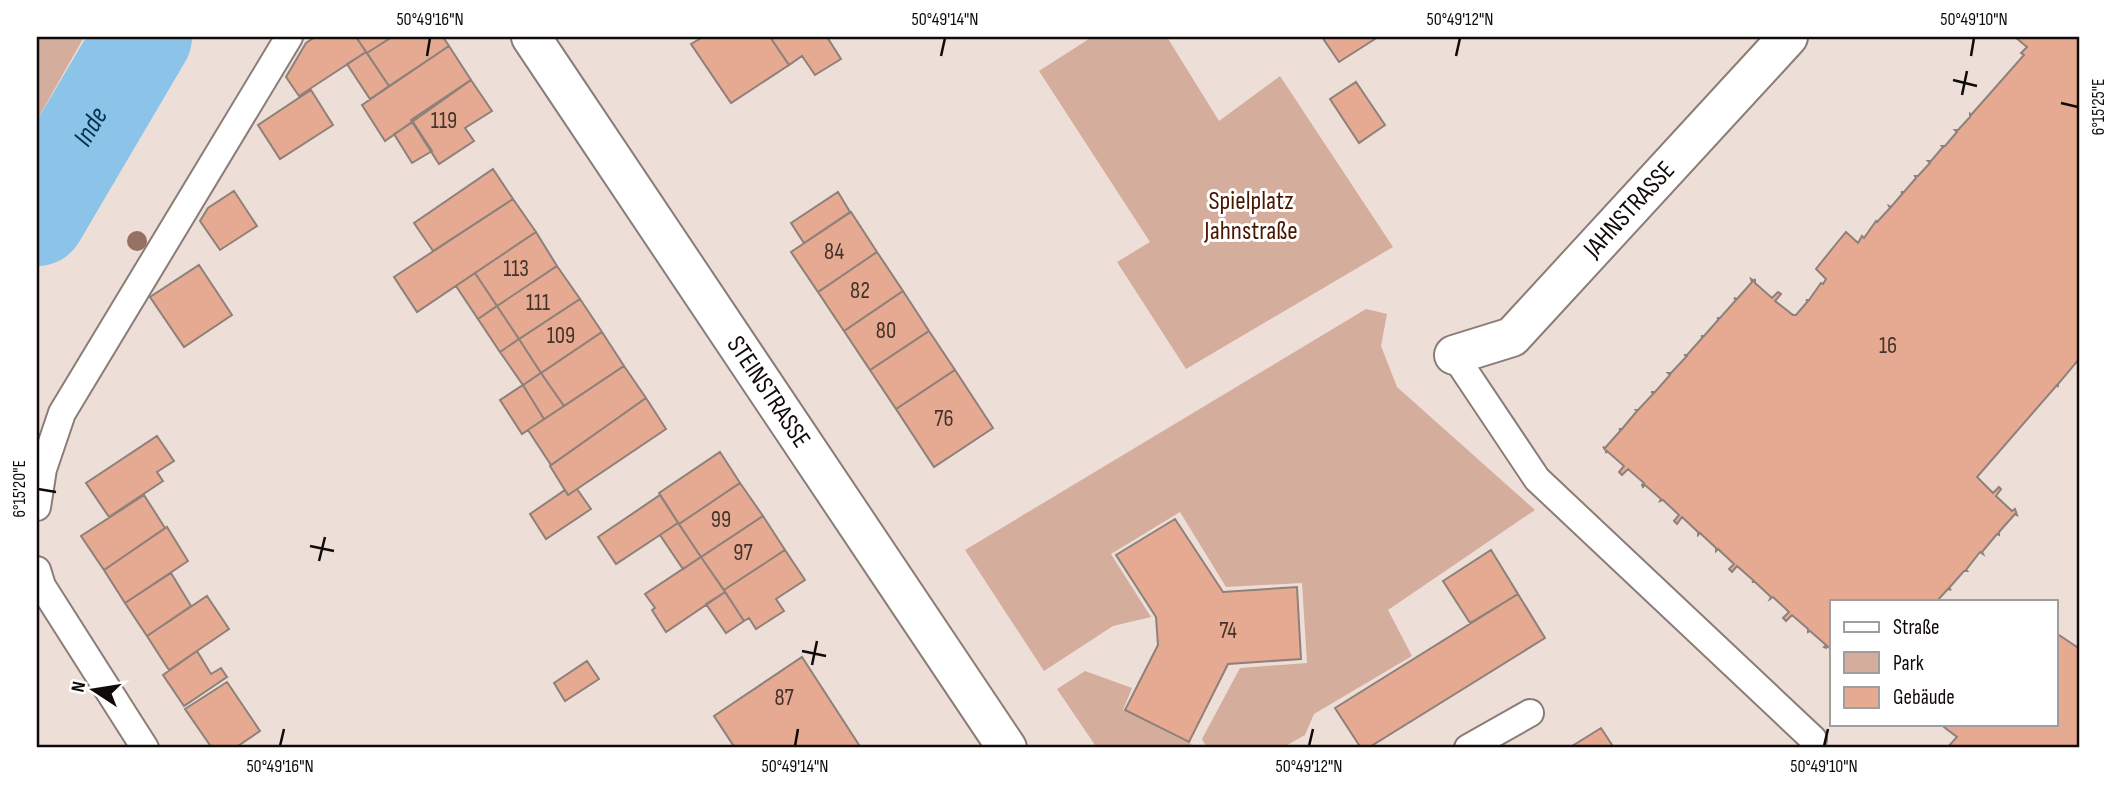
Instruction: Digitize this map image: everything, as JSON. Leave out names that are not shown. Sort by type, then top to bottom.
[{"type":"street","name":"JAHNSTRASSE","points":[[1454,355],[1512,337],[1788,37]]},
{"type":"street","name":"STEINSTRASSE","points":[[546,42],[1007,748]]},
{"type":"lane","points":[[37,507],[43,469],[62,413],[289,37]]},
{"type":"lane","points":[[1454,355],[1537,480],[1813,739]]},
{"type":"lane","points":[[37,570],[42,586],[145,748]]},
{"type":"lane","points":[[1468,748],[1530,713]]},
{"type":"green space","points":[[37,37],[84,37],[37,120]]},
{"type":"green space","name":"Spielplatz Jahnstraße","points":[[1092,37],[1167,37],[1219,121],[1280,76],[1393,247],[1186,369],[1117,262],[1150,242],[1039,71]]},
{"type":"green space","points":[[1366,309],[1387,314],[1381,346],[1397,387],[1535,510],[1388,610],[1412,656],[1314,714],[1305,735],[1282,748],[1207,748],[1202,739],[1240,668],[1307,663],[1302,583],[1226,587],[1180,512],[1111,554],[1151,617],[1113,626],[1044,671],[965,550]]},
{"type":"green space","points":[[1085,671],[1132,688],[1123,710],[1191,744],[1193,748],[1097,748],[1057,689]]},
{"type":"building","points":[[315,37],[356,37],[366,52],[299,96],[286,77],[306,43]]},
{"type":"building","points":[[356,37],[392,37],[367,53]]},
{"type":"building","points":[[392,37],[443,37],[449,46],[389,86],[367,53]]},
{"type":"building","points":[[703,37],[770,37],[789,65],[731,103],[691,44]]},
{"type":"building","points":[[770,37],[827,37],[841,59],[815,75],[802,56],[789,65]]},
{"type":"building","points":[[1322,37],[1378,37],[1339,62]]},
{"type":"building","points":[[2015,37],[2080,37],[2080,358],[2058,387],[2057,385],[1977,477],[1993,493],[1999,487],[2001,489],[1996,496],[2012,511],[2015,509],[2017,515],[2015,514],[1999,535],[1997,534],[1983,554],[1980,552],[1967,571],[1949,588],[1951,590],[1948,589],[1938,600],[1830,600],[1830,648],[1826,648],[1826,645],[1808,632],[1792,615],[1786,621],[1783,618],[1789,612],[1773,597],[1770,599],[1771,597],[1737,566],[1732,572],[1729,569],[1734,564],[1718,549],[1716,551],[1700,533],[1698,535],[1682,517],[1677,524],[1674,521],[1679,515],[1645,485],[1643,487],[1644,483],[1628,469],[1622,475],[1619,472],[1624,466],[1607,451],[1606,453],[1603,447],[1605,448],[1621,430],[1619,429],[1622,429],[1636,410],[1654,393],[1651,392],[1655,392],[1670,375],[1668,373],[1687,356],[1684,355],[1687,355],[1703,337],[1701,336],[1719,319],[1717,318],[1736,300],[1734,298],[1737,299],[1752,282],[1751,279],[1755,279],[1755,283],[1772,298],[1778,292],[1781,294],[1775,301],[1796,315],[1808,301],[1806,300],[1823,284],[1826,279],[1816,269],[1846,232],[1858,243],[1862,236],[1864,238],[1915,176],[1930,163],[1928,161],[1931,161],[1957,132],[1955,130],[1970,117],[2024,55],[2021,53],[2027,47]]},
{"type":"building","points":[[449,46],[471,80],[385,141],[362,105]]},
{"type":"building","points":[[366,52],[389,86],[370,99],[347,64]]},
{"type":"building","points":[[471,80],[492,111],[465,128],[474,141],[439,164],[411,120]]},
{"type":"building","points":[[1356,82],[1385,125],[1359,143],[1330,99]]},
{"type":"building","points":[[311,90],[333,125],[280,159],[258,125]]},
{"type":"building","points":[[413,122],[432,151],[412,163],[394,134]]},
{"type":"building","points":[[493,169],[513,199],[433,251],[414,223]]},
{"type":"building","points":[[234,191],[257,226],[220,250],[200,221],[208,208]]},
{"type":"building","points":[[838,192],[850,212],[804,243],[791,223]]},
{"type":"building","points":[[513,199],[536,232],[417,312],[394,277]]},
{"type":"building","points":[[851,212],[877,252],[818,292],[791,252]]},
{"type":"building","points":[[536,232],[557,266],[497,306],[475,273]]},
{"type":"building","points":[[877,252],[903,291],[844,331],[818,292]]},
{"type":"building","points":[[199,265],[232,315],[184,347],[150,297]]},
{"type":"building","points":[[557,266],[580,299],[519,339],[497,306]]},
{"type":"building","points":[[475,273],[497,306],[478,319],[456,286]]},
{"type":"building","points":[[903,291],[929,331],[870,370],[844,331]]},
{"type":"building","points":[[580,299],[602,332],[541,373],[519,339]]},
{"type":"building","points":[[497,306],[519,339],[500,352],[478,319]]},
{"type":"building","points":[[929,331],[955,370],[896,409],[870,370]]},
{"type":"building","points":[[602,332],[624,366],[564,406],[541,373]]},
{"type":"building","points":[[519,339],[541,373],[523,385],[500,352]]},
{"type":"building","points":[[624,366],[646,398],[551,465],[528,430]]},
{"type":"building","points":[[955,370],[993,428],[934,467],[896,409]]},
{"type":"building","points":[[541,373],[564,406],[544,419],[523,385]]},
{"type":"building","points":[[523,385],[544,419],[522,434],[500,400]]},
{"type":"building","points":[[646,398],[666,429],[568,495],[550,466]]},
{"type":"building","points":[[157,436],[174,461],[157,472],[163,481],[109,517],[86,483]]},
{"type":"building","points":[[720,452],[740,483],[679,524],[659,493]]},
{"type":"building","points":[[740,483],[763,516],[701,557],[679,524]]},
{"type":"building","points":[[577,489],[591,509],[546,539],[530,514],[565,490],[568,495]]},
{"type":"building","points":[[144,495],[165,528],[104,570],[81,536]]},
{"type":"building","points":[[660,495],[678,523],[616,564],[598,537]]},
{"type":"building","points":[[763,516],[785,550],[724,590],[701,557]]},
{"type":"building","points":[[1175,519],[1223,592],[1297,587],[1301,659],[1228,664],[1189,742],[1125,710],[1158,645],[1156,617],[1116,555]]},
{"type":"building","points":[[678,523],[701,557],[683,569],[660,535]]},
{"type":"building","points":[[167,527],[188,561],[125,603],[104,570]]},
{"type":"building","points":[[785,550],[805,580],[776,599],[784,611],[756,629],[749,618],[744,621],[724,590]]},
{"type":"building","points":[[1491,550],[1518,594],[1470,623],[1443,581]]},
{"type":"building","points":[[701,557],[725,592],[666,632],[645,594]]},
{"type":"building","points":[[171,573],[191,606],[147,636],[125,603]]},
{"type":"building","points":[[725,592],[744,621],[726,633],[706,604]]},
{"type":"building","points":[[1518,594],[1545,638],[1368,748],[1361,748],[1335,708]]},
{"type":"building","points":[[207,596],[229,629],[169,670],[147,636]]},
{"type":"building","points":[[2058,634],[2080,649],[2080,748],[1947,748],[1957,737],[1943,726],[2058,726]]},
{"type":"building","points":[[197,651],[211,674],[221,668],[227,677],[184,706],[163,675]]},
{"type":"building","points":[[802,657],[861,748],[735,748],[714,716]]},
{"type":"building","points":[[587,661],[599,679],[565,701],[554,683]]},
{"type":"building","points":[[227,682],[260,731],[235,748],[212,748],[185,709]]},
{"type":"building","points":[[1601,728],[1614,748],[1569,748]]},
{"type":"waterway","name":"Inde","points":[[37,217],[143,37]]}]
